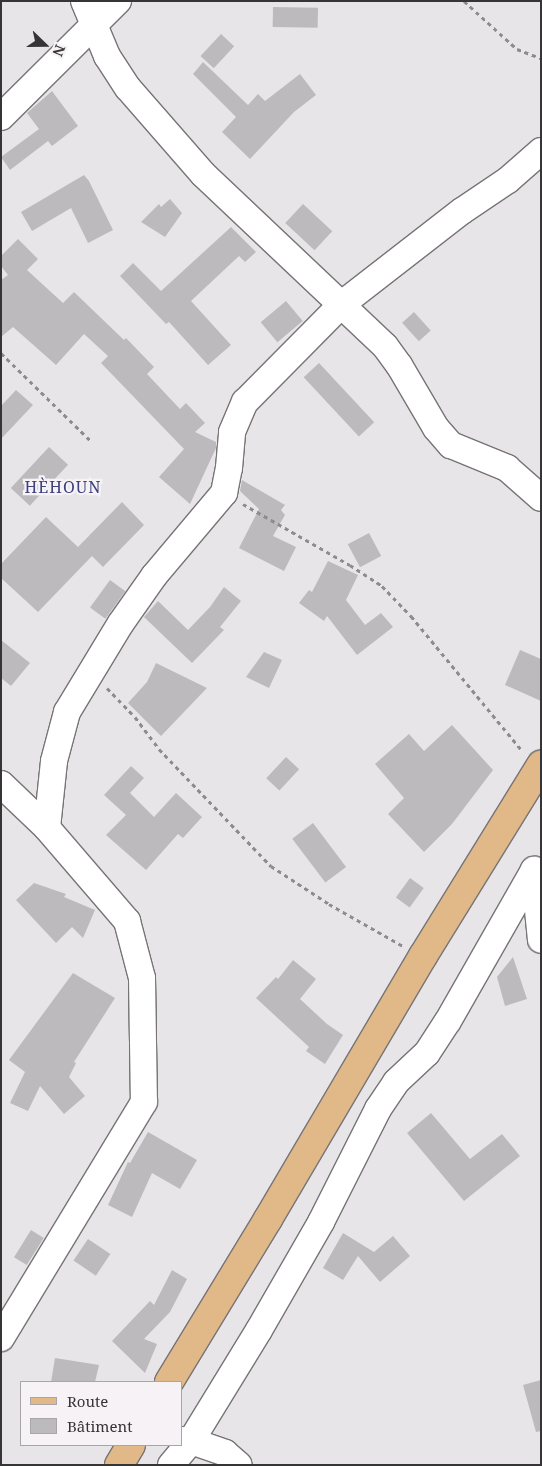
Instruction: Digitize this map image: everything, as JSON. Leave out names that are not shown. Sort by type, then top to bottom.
[{"type":"main road","points":[[170,1381],[423,956],[539,768]]},
{"type":"main road","points":[[119,1465],[130,1446]]},
{"type":"street","points":[[84,1],[107,56],[128,88],[203,174],[250,221],[342,304],[385,346],[399,365],[436,428],[451,445],[507,468],[541,498]]},
{"type":"street","points":[[1,117],[118,1]]},
{"type":"street","points":[[47,828],[54,761],[67,712],[89,673],[154,576],[224,493],[229,468],[232,432],[245,402],[342,304],[462,211],[508,180],[541,152]]},
{"type":"street","points":[[1,784],[47,828],[127,921],[142,978],[144,1102],[1,1338]]},
{"type":"street","points":[[171,1465],[259,1330],[322,1222],[378,1109],[396,1082],[427,1054],[448,1021],[534,870],[541,940]]},
{"type":"street","points":[[186,1440],[225,1453],[240,1465]]},
{"type":"path","points":[[464,1],[517,49],[541,58]]},
{"type":"path","points":[[1,354],[90,441]]},
{"type":"path","points":[[224,493],[350,565],[382,586],[411,616],[539,768]]},
{"type":"path","points":[[89,673],[135,717],[159,749],[271,866],[330,904],[423,956]]},
{"type":"building","points":[[273,7],[318,8],[318,28],[273,27]]},
{"type":"building","points":[[221,34],[234,46],[214,68],[201,56]]},
{"type":"building","points":[[203,62],[248,105],[258,94],[265,101],[300,74],[316,95],[294,112],[250,159],[222,132],[236,117],[193,74]]},
{"type":"building","points":[[52,91],[78,126],[52,146],[48,141],[10,170],[1,157],[39,129],[27,113]]},
{"type":"building","points":[[84,175],[89,181],[113,230],[88,243],[71,208],[32,231],[21,212]]},
{"type":"building","points":[[170,199],[182,213],[165,237],[141,222],[159,204],[161,207]]},
{"type":"building","points":[[303,204],[332,231],[315,250],[285,223]]},
{"type":"building","points":[[231,227],[256,252],[245,262],[239,256],[191,301],[231,345],[208,365],[169,322],[166,324],[120,276],[133,263],[161,291]]},
{"type":"building","points":[[18,239],[38,259],[27,270],[63,303],[74,292],[124,340],[126,338],[154,367],[147,374],[180,409],[186,403],[205,423],[195,432],[216,442],[216,448],[190,504],[159,477],[184,449],[101,363],[108,356],[84,334],[56,365],[13,327],[1,337],[1,280],[8,275],[1,266],[1,256]]},
{"type":"building","points":[[286,301],[303,321],[277,342],[261,322]]},
{"type":"building","points":[[414,312],[431,331],[419,341],[402,323]]},
{"type":"building","points":[[319,363],[374,422],[359,437],[304,377]]},
{"type":"building","points":[[16,390],[33,405],[1,439],[1,406]]},
{"type":"building","points":[[49,447],[68,465],[30,506],[11,488]]},
{"type":"building","points":[[242,480],[285,505],[281,510],[285,515],[273,536],[296,547],[284,571],[239,548],[259,509],[240,491]]},
{"type":"building","points":[[122,502],[144,525],[103,567],[92,556],[38,612],[1,578],[1,564],[46,517],[78,547]]},
{"type":"building","points":[[369,533],[381,556],[360,567],[348,544]]},
{"type":"building","points":[[328,561],[358,575],[346,600],[365,625],[381,613],[393,627],[357,655],[327,616],[324,621],[299,603],[309,590],[312,592]]},
{"type":"building","points":[[110,580],[125,591],[105,619],[90,608]]},
{"type":"building","points":[[224,587],[241,601],[220,627],[224,630],[192,663],[144,617],[158,601],[188,630],[210,607]]},
{"type":"building","points":[[1,640],[30,663],[11,686],[1,678]]},
{"type":"building","points":[[520,650],[541,659],[541,701],[505,685]]},
{"type":"building","points":[[264,652],[282,660],[269,688],[246,677]]},
{"type":"building","points":[[156,663],[207,688],[161,736],[128,703],[147,682]]},
{"type":"building","points":[[452,725],[493,770],[452,824],[424,852],[388,814],[404,798],[375,764],[409,734],[424,751]]},
{"type":"building","points":[[286,757],[299,769],[279,790],[266,778]]},
{"type":"building","points":[[131,766],[144,778],[130,793],[154,817],[176,793],[202,817],[183,838],[178,834],[146,870],[106,835],[126,815],[104,795]]},
{"type":"building","points":[[313,823],[346,867],[325,883],[292,839]]},
{"type":"building","points":[[410,878],[424,888],[410,907],[396,897]]},
{"type":"building","points":[[34,883],[66,894],[64,897],[95,910],[83,938],[72,927],[56,943],[16,900]]},
{"type":"building","points":[[513,957],[527,999],[505,1006],[497,977]]},
{"type":"building","points":[[293,960],[316,979],[300,999],[327,1024],[343,1035],[325,1064],[306,1051],[309,1047],[256,998],[276,977],[278,979]]},
{"type":"building","points":[[73,973],[115,998],[74,1062],[76,1063],[69,1077],[85,1096],[64,1114],[40,1086],[28,1111],[10,1103],[25,1072],[9,1060]]},
{"type":"building","points":[[431,1113],[470,1159],[502,1134],[520,1156],[464,1201],[407,1133]]},
{"type":"building","points":[[148,1132],[197,1160],[180,1189],[152,1173],[132,1217],[108,1205],[128,1162],[130,1163]]},
{"type":"building","points":[[31,1230],[44,1238],[27,1265],[14,1257]]},
{"type":"building","points":[[343,1233],[374,1252],[393,1236],[410,1256],[380,1282],[358,1256],[343,1280],[323,1268]]},
{"type":"building","points":[[88,1239],[110,1254],[96,1276],[73,1261]]},
{"type":"building","points":[[172,1270],[187,1279],[170,1312],[144,1339],[157,1344],[145,1373],[112,1341],[150,1301],[154,1305]]},
{"type":"building","points":[[55,1358],[99,1365],[95,1381],[51,1381]]},
{"type":"building","points":[[541,1380],[541,1431],[536,1432],[523,1385]]},
{"type":"district","name":"HÈHOUN","points":[[63,487]]}]
